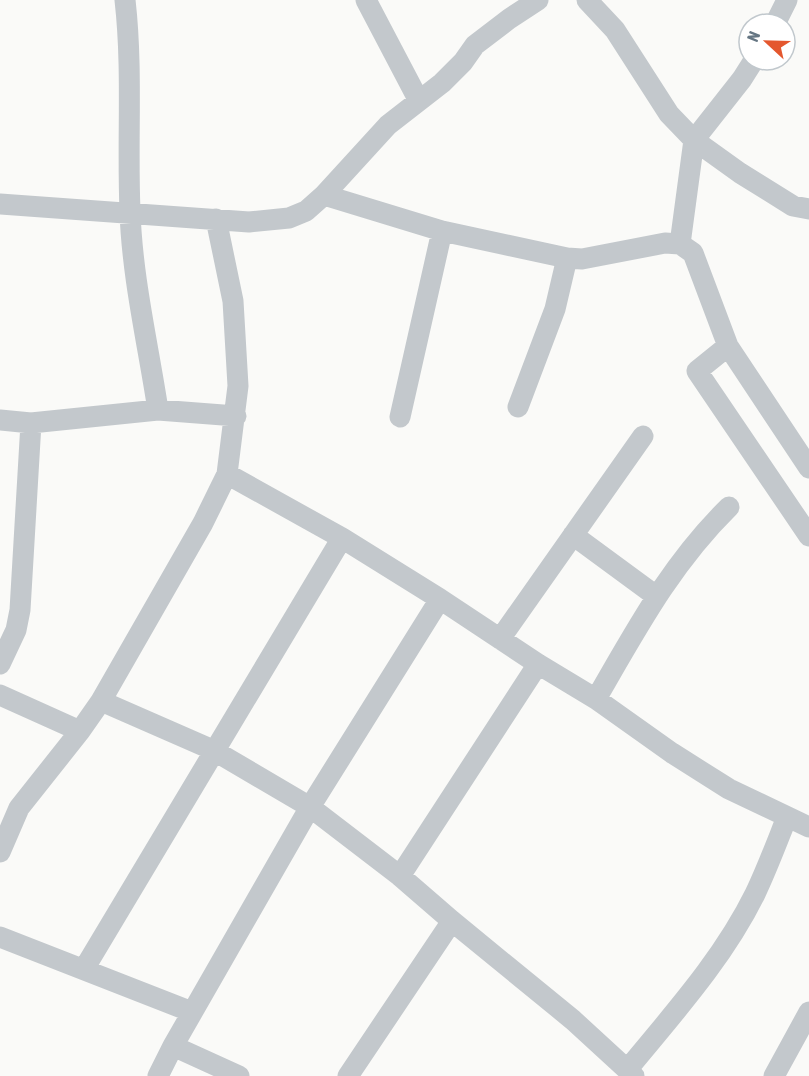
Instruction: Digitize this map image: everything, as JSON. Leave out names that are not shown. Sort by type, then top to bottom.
[{"type":"street","points":[[125,0],[129,34],[130,212],[136,269],[159,410]]},
{"type":"street","points":[[366,0],[418,101]]},
{"type":"street","points":[[0,204],[249,222],[289,218],[306,211],[324,195],[388,125],[442,83],[463,62],[475,45],[538,0]]},
{"type":"street","points":[[587,0],[615,30],[669,114],[694,140],[740,173],[793,206],[809,209]]},
{"type":"street","points":[[680,244],[694,140],[747,72]]},
{"type":"street","points":[[324,195],[442,231],[567,258],[582,259],[665,243],[680,244],[693,254],[728,346],[809,468]]},
{"type":"street","points":[[0,852],[10,806],[80,731],[100,701],[203,523],[226,474],[236,416],[238,386],[233,301],[216,219]]},
{"type":"street","points":[[400,417],[442,231]]},
{"type":"street","points":[[518,407],[555,309],[567,258]]},
{"type":"street","points":[[728,346],[697,371],[809,536]]},
{"type":"street","points":[[0,420],[31,423],[159,410],[236,416]]},
{"type":"street","points":[[0,664],[16,630],[20,610],[31,423]]},
{"type":"street","points":[[500,639],[643,436]]},
{"type":"street","points":[[226,474],[342,538],[440,599],[538,664],[596,699],[672,753],[729,789],[809,827]]},
{"type":"street","points":[[596,699],[656,596],[703,533],[729,507]]},
{"type":"street","points":[[573,536],[656,596]]},
{"type":"street","points":[[84,969],[342,538]]},
{"type":"street","points":[[158,1076],[192,1012],[310,807],[440,599]]},
{"type":"street","points":[[400,876],[538,664]]},
{"type":"street","points":[[0,695],[80,731]]},
{"type":"street","points":[[100,701],[213,750],[310,807],[400,876],[573,1020],[631,1073],[739,922],[755,894],[787,817]]},
{"type":"street","points":[[348,1076],[452,921]]},
{"type":"street","points":[[0,937],[192,1012]]},
{"type":"street","points":[[774,1076],[807,1020]]},
{"type":"street","points":[[173,1046],[239,1076]]}]
